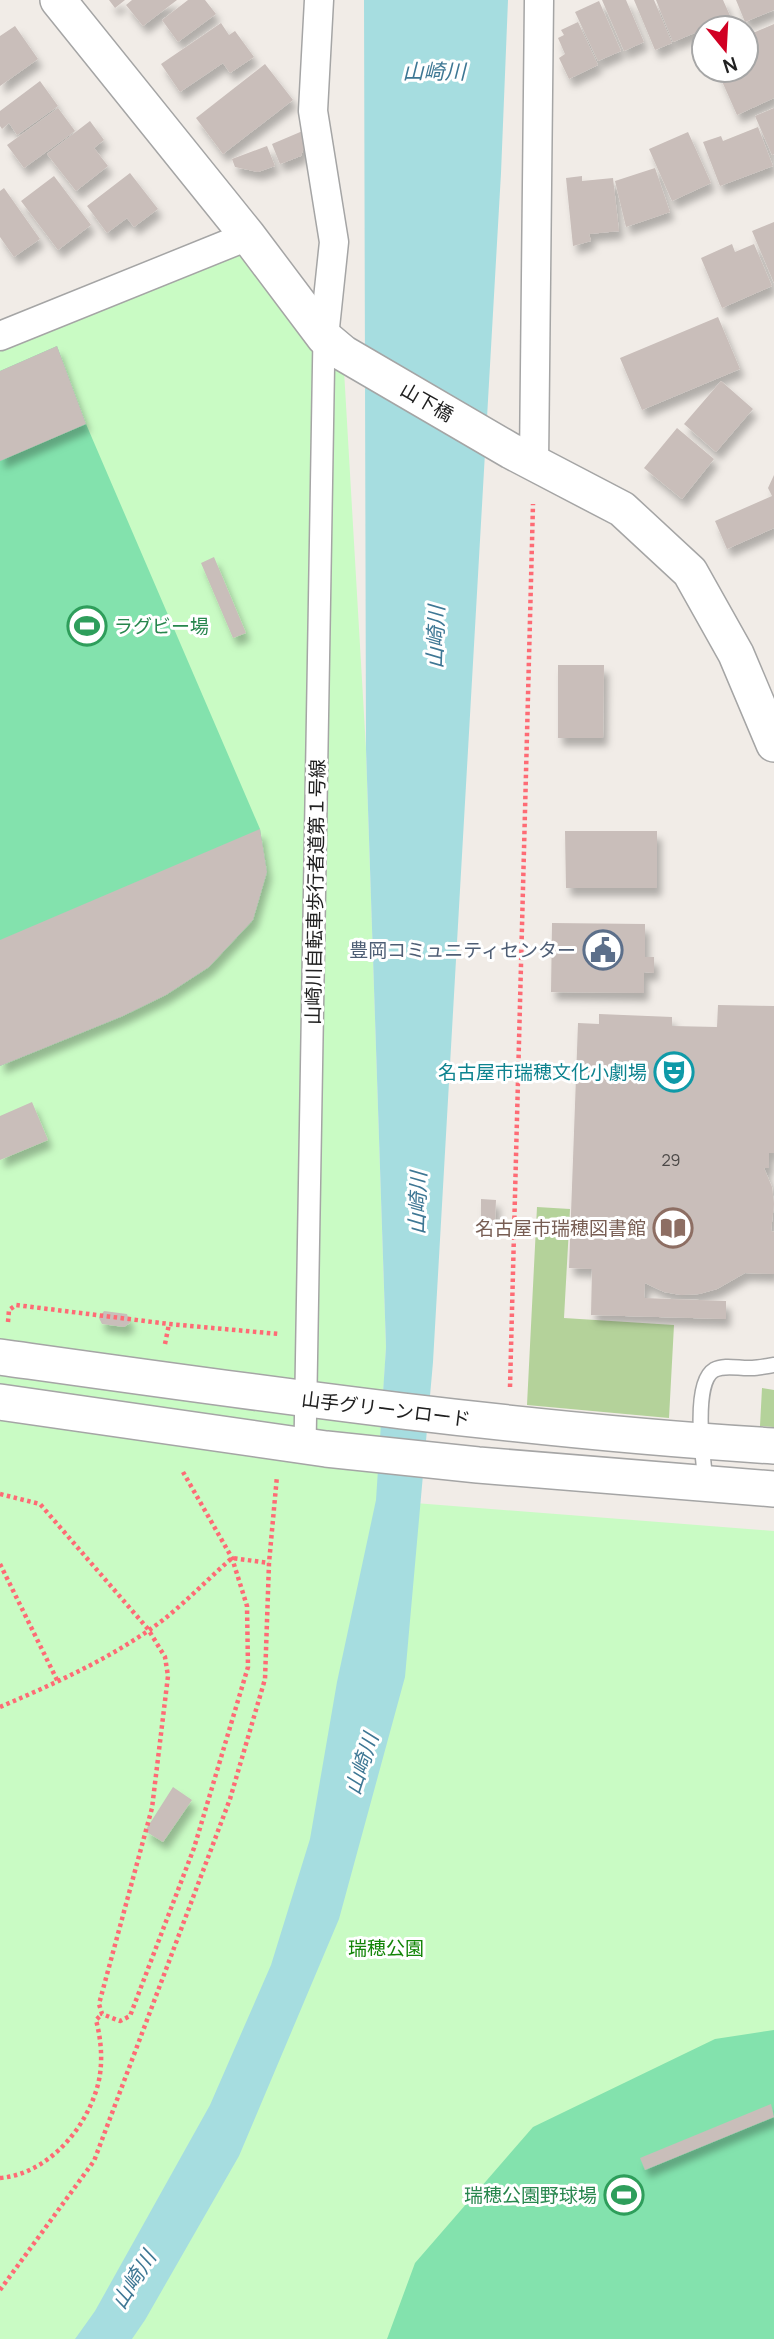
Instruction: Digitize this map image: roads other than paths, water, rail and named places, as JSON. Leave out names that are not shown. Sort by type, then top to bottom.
[{"type":"street","points":[[58,0],[333,345]]},
{"type":"street","points":[[319,0],[313,111],[334,242],[333,345]]},
{"type":"street","points":[[522,457],[539,0]]},
{"type":"street","points":[[0,336],[248,236]]},
{"type":"street","name":"山下橋","points":[[333,345],[522,457],[622,509],[690,572],[736,654],[774,744]]},
{"type":"street","name":"山崎川自転車歩行者道第１号線","points":[[304,1446],[315,1401],[307,1336],[333,345]]},
{"type":"street","name":"山手グリーンロード","points":[[0,1357],[315,1401],[497,1422],[701,1442],[774,1446]]},
{"type":"street","points":[[0,1402],[304,1446],[478,1465],[774,1489]]},
{"type":"lane","points":[[706,1483],[701,1442],[701,1402],[706,1379],[713,1371],[728,1367],[755,1368],[774,1365]]},
{"type":"water","name":"山崎川","points":[[364,0],[508,0],[501,173],[433,1362],[405,1677],[339,1919],[239,2156],[132,2339],[75,2339],[95,2311],[210,2105],[271,1965],[310,1839],[337,1682],[376,1500],[386,1347],[366,749]]},
{"type":"place","name":"ラグビー場","points":[[87,626]]},
{"type":"place","name":"豊岡コミュニティセンター","points":[[603,950]]},
{"type":"place","name":"名古屋市瑞穂文化小劇場","points":[[674,1072]]},
{"type":"place","name":"名古屋市瑞穂図書館","points":[[673,1228]]},
{"type":"place","name":"瑞穂公園野球場","points":[[624,2195]]},
{"type":"park label","name":"瑞穂公園","points":[[386,1948]]}]
